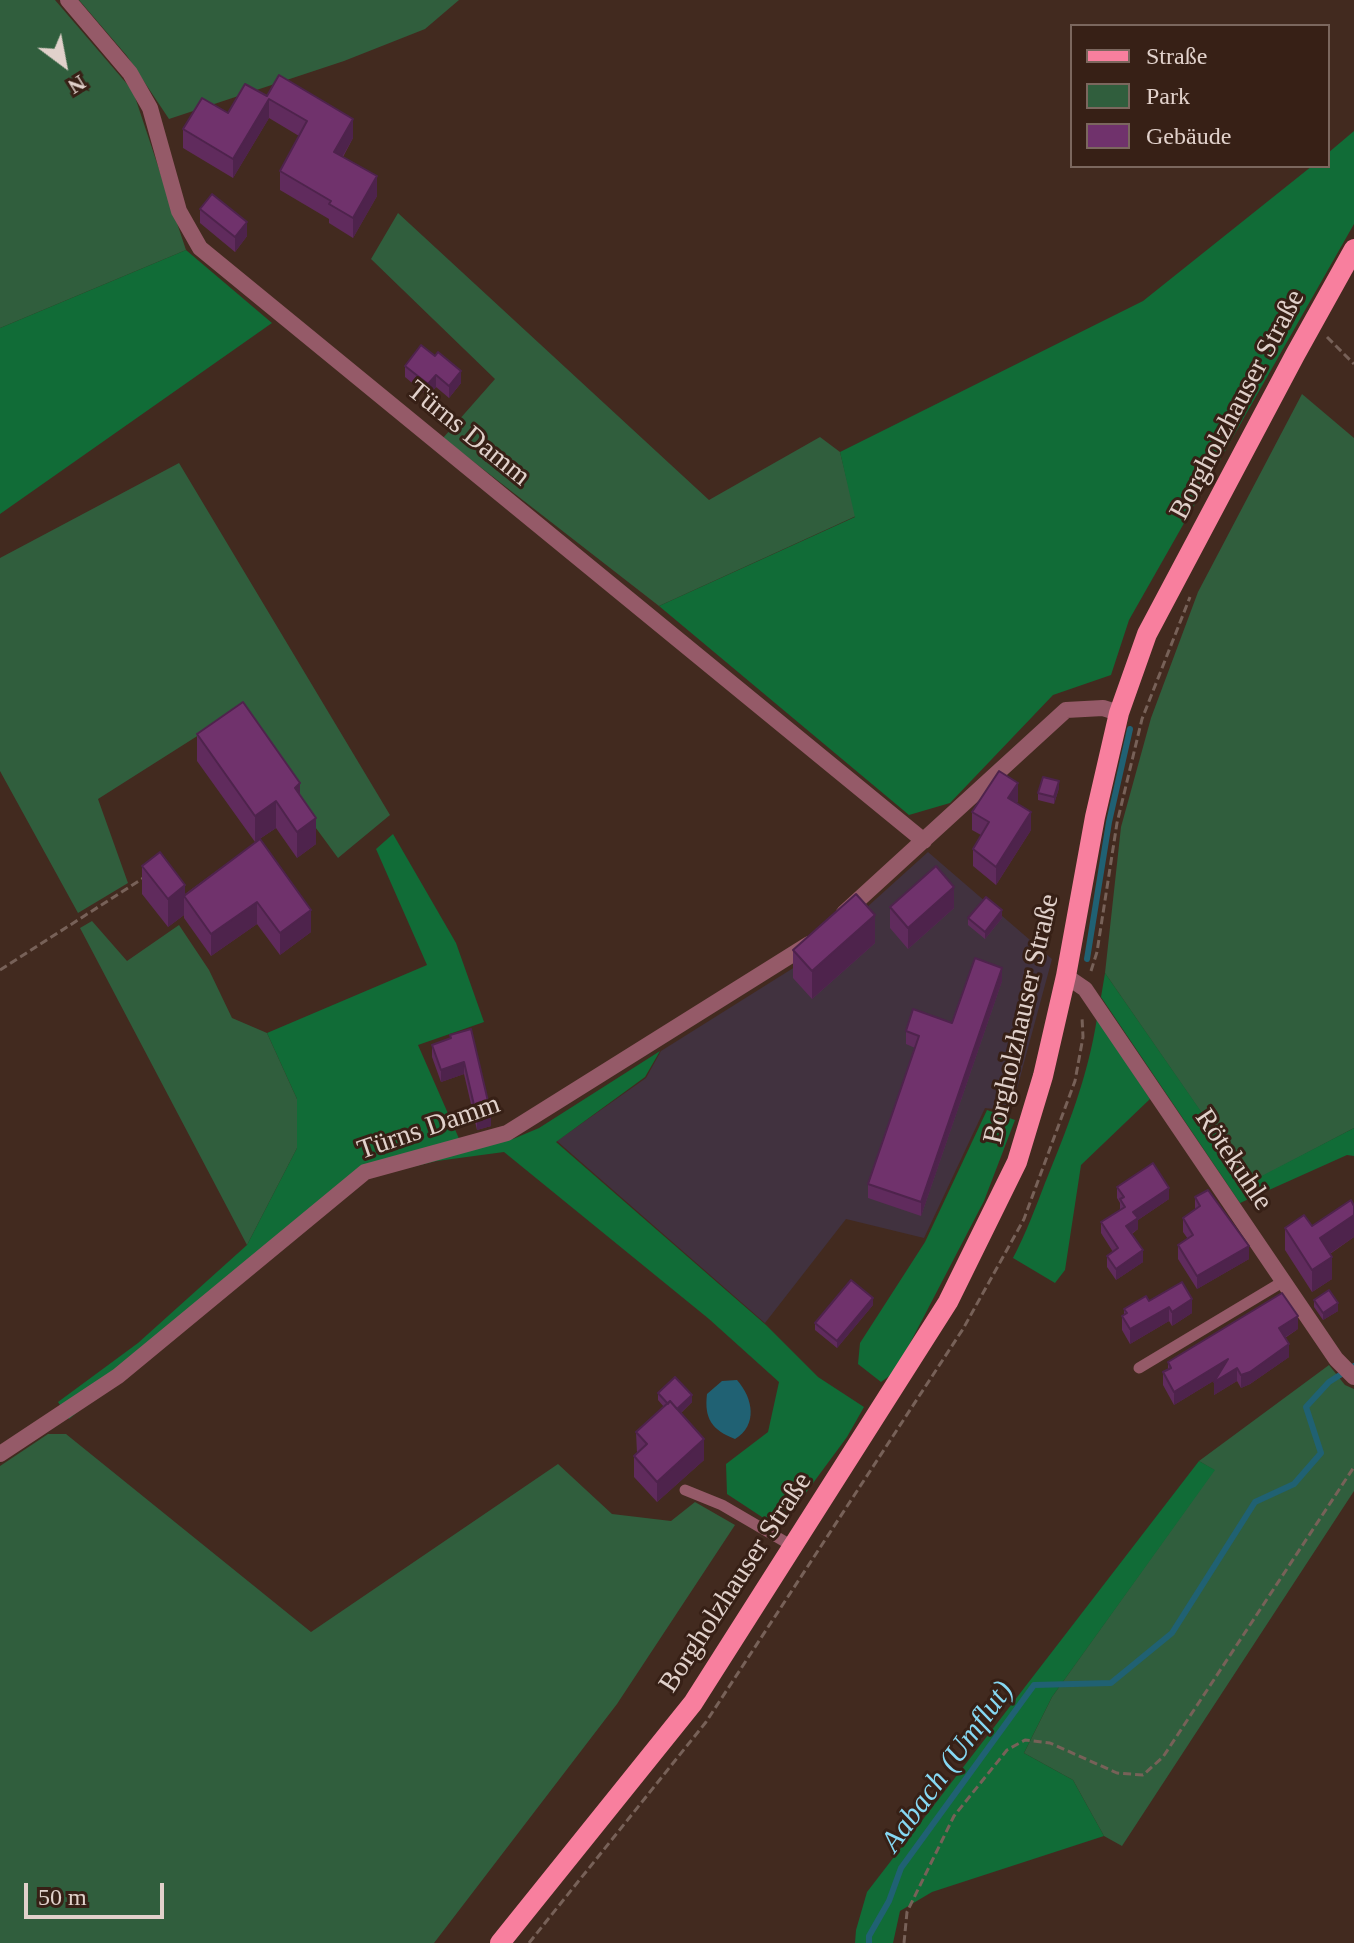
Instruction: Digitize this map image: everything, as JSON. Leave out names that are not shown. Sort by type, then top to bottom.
[{"type":"main road","name":"Borgholzhauser Straße","points":[[500,1943],[693,1703],[948,1302],[1017,1162],[1043,1076],[1119,713],[1147,634],[1354,249]]},
{"type":"street","name":"Türns Damm","points":[[68,0],[130,73],[150,108],[179,211],[200,248],[924,841]]},
{"type":"street","name":"Türns Damm","points":[[0,1454],[118,1376],[365,1172],[507,1133],[808,945],[1066,710],[1103,708],[1119,713]]},
{"type":"street","name":"Rötekuhle","points":[[1066,976],[1085,989],[1336,1359],[1354,1377]]},
{"type":"lane","points":[[1139,1368],[1284,1281]]},
{"type":"lane","points":[[685,1490],[722,1505],[794,1547]]},
{"type":"path","points":[[1324,338],[1354,364]]},
{"type":"path","points":[[529,1943],[706,1722],[963,1329],[1024,1219],[1075,1081],[1083,1037],[1081,1009],[1097,952],[1117,823],[1142,719],[1192,592]]},
{"type":"path","points":[[0,970],[146,876]]},
{"type":"path","points":[[904,1943],[907,1912],[954,1816],[1007,1750],[1025,1740],[1050,1743],[1117,1773],[1143,1775],[1163,1757],[1354,1467]]},
{"type":"shaded area","points":[[928,852],[1052,959],[1011,1111],[985,1108],[924,1238],[846,1219],[765,1323],[557,1141],[646,1078],[661,1051],[814,955]]},
{"type":"green space","points":[[0,0],[55,0],[133,91],[186,250],[0,328]]},
{"type":"green space","points":[[79,0],[459,0],[425,29],[344,61],[169,119],[127,56]]},
{"type":"green space","points":[[1354,131],[1354,224],[1129,620],[1111,675],[1053,695],[950,803],[909,815],[659,606],[855,517],[840,452],[1143,301],[1309,168],[1330,168],[1330,151]]},
{"type":"green space","points":[[398,213],[709,500],[820,437],[840,452],[856,516],[659,606],[443,438],[495,379],[371,259]]},
{"type":"green space","points":[[186,250],[272,323],[0,514],[0,328]]},
{"type":"green space","points":[[1302,394],[1354,438],[1354,1128],[1250,1183],[1105,973],[1121,827],[1151,718],[1198,592]]},
{"type":"green space","points":[[179,463],[390,815],[338,858],[232,714],[98,799],[128,883],[78,913],[0,771],[0,558]]},
{"type":"green space","points":[[393,834],[456,943],[484,1022],[418,1045],[464,1150],[513,1139],[539,1128],[660,1051],[645,1077],[556,1142],[766,1325],[818,1377],[864,1407],[847,1437],[788,1517],[765,1519],[727,1494],[726,1464],[768,1432],[779,1382],[709,1319],[504,1152],[437,1161],[369,1177],[69,1419],[58,1402],[138,1343],[247,1245],[297,1148],[297,1099],[267,1033],[427,965],[376,849]]},
{"type":"green space","points":[[92,921],[127,961],[179,925],[209,970],[232,1018],[267,1033],[297,1099],[297,1148],[247,1245],[80,928]]},
{"type":"green space","points":[[1105,973],[1250,1182],[1354,1128],[1354,1156],[1347,1155],[1240,1203],[1101,997]]},
{"type":"green space","points":[[1097,1018],[1150,1099],[1081,1165],[1065,1270],[1055,1283],[1013,1258],[1076,1102]]},
{"type":"green space","points":[[987,1110],[1015,1120],[984,1201],[895,1372],[881,1382],[858,1364],[860,1343],[925,1242]]},
{"type":"green space","points":[[1329,1365],[1345,1385],[1354,1389],[1354,1491],[1122,1846],[1104,1836],[1073,1780],[1024,1753],[1052,1697],[1214,1470],[1199,1461]]},
{"type":"green space","points":[[48,1434],[66,1434],[311,1632],[558,1464],[612,1514],[671,1521],[695,1502],[735,1525],[617,1704],[434,1943],[0,1943],[0,1466]]},
{"type":"green space","points":[[1199,1461],[1215,1470],[1052,1697],[1024,1753],[1073,1780],[1104,1836],[932,1892],[900,1911],[893,1943],[855,1943],[867,1892]]},
{"type":"water","points":[[737,1380],[747,1395],[751,1411],[747,1426],[735,1439],[715,1427],[708,1417],[706,1403],[707,1394],[722,1381]]},
{"type":"building","points":[[279,75],[353,119],[334,152],[377,176],[353,218],[280,171],[307,121],[269,99],[233,159],[183,129],[202,98],[228,113],[245,84],[267,96]]},
{"type":"building","points":[[212,194],[247,222],[235,237],[200,209]]},
{"type":"building","points":[[421,345],[435,356],[438,352],[461,371],[449,386],[436,375],[428,384],[405,366]]},
{"type":"building","points":[[243,702],[300,783],[295,788],[316,818],[297,832],[276,801],[255,816],[197,734]]},
{"type":"building","points":[[999,771],[1018,783],[1008,798],[1031,812],[996,867],[973,849],[989,822],[972,812]]},
{"type":"building","points":[[1043,777],[1059,781],[1054,797],[1038,793]]},
{"type":"building","points":[[260,839],[311,910],[280,933],[257,902],[211,934],[184,896]]},
{"type":"building","points":[[160,852],[185,885],[168,899],[142,866]]},
{"type":"building","points":[[936,866],[954,887],[908,928],[890,907]]},
{"type":"building","points":[[856,894],[875,915],[812,971],[793,950]]},
{"type":"building","points":[[986,897],[1002,910],[985,932],[968,918]]},
{"type":"building","points":[[975,958],[1002,968],[921,1202],[868,1184],[919,1036],[906,1031],[913,1009],[952,1023]]},
{"type":"building","points":[[471,1029],[491,1114],[477,1118],[464,1062],[441,1070],[432,1045],[451,1038],[450,1035]]},
{"type":"building","points":[[1153,1163],[1169,1188],[1133,1212],[1138,1218],[1126,1226],[1143,1250],[1116,1269],[1107,1256],[1118,1248],[1101,1222],[1125,1207],[1120,1199],[1124,1197],[1117,1187]]},
{"type":"building","points":[[1208,1190],[1249,1246],[1197,1276],[1178,1245],[1193,1235],[1183,1218],[1200,1206],[1195,1197]]},
{"type":"building","points":[[1351,1200],[1354,1215],[1320,1238],[1332,1257],[1312,1270],[1285,1228],[1304,1215],[1312,1226]]},
{"type":"building","points":[[851,1280],[873,1298],[837,1341],[815,1323]]},
{"type":"building","points":[[1182,1282],[1192,1299],[1172,1312],[1169,1307],[1130,1329],[1122,1316],[1127,1313],[1124,1309],[1146,1296],[1149,1301]]},
{"type":"building","points":[[1329,1290],[1338,1303],[1323,1313],[1314,1300]]},
{"type":"building","points":[[1282,1293],[1298,1316],[1279,1328],[1289,1344],[1250,1372],[1241,1375],[1237,1368],[1214,1382],[1228,1359],[1174,1392],[1163,1372],[1171,1368],[1168,1362]]},
{"type":"building","points":[[675,1377],[692,1395],[677,1409],[658,1393]]},
{"type":"building","points":[[670,1401],[704,1439],[657,1482],[634,1456],[647,1444],[636,1432]]},
{"type":"waterway","points":[[1087,959],[1109,822],[1130,729]]},
{"type":"waterway","name":"Aabach (Umflut)","points":[[869,1943],[869,1936],[889,1901],[901,1868],[1034,1685],[1111,1683],[1172,1633],[1255,1502],[1294,1484],[1321,1453],[1306,1407],[1329,1382],[1354,1366]]}]
